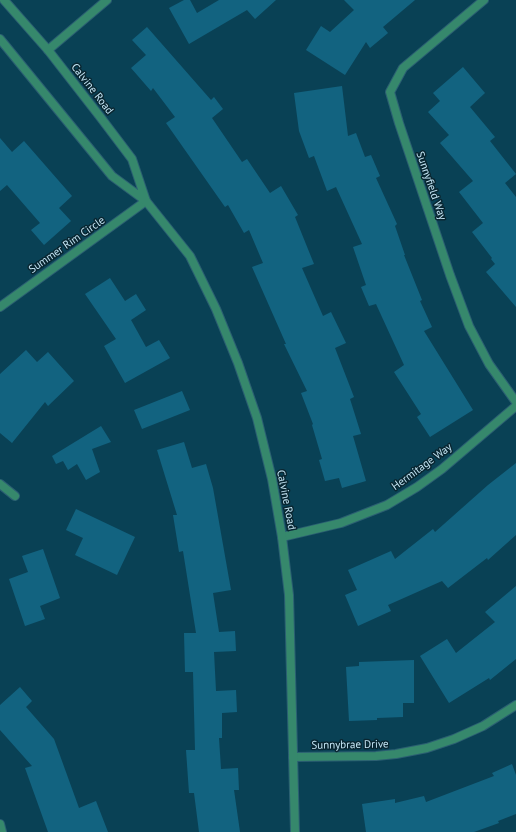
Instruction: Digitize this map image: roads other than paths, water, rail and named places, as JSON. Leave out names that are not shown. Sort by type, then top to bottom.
[{"type":"street","name":"Calvine Road","points":[[4,0],[48,50],[132,159],[146,201]]},
{"type":"street","points":[[48,50],[107,0]]},
{"type":"street","name":"Sunnyfield Way","points":[[484,0],[404,68],[390,92],[406,145],[469,326],[489,364],[516,402]]},
{"type":"street","name":"Calvine Road","points":[[0,39],[112,176],[146,201],[190,256],[216,309],[235,356],[257,418],[272,479],[282,537],[289,595],[295,832]]},
{"type":"street","name":"Summer Rim Circle","points":[[0,307],[146,201]]},
{"type":"street","name":"Hermitage Way","points":[[282,537],[341,523],[387,505],[417,487],[442,468],[516,406]]},
{"type":"street","points":[[0,484],[14,496]]},
{"type":"street","name":"Sunnybrae Drive","points":[[293,757],[376,756],[427,748],[454,739],[483,726],[516,705]]},
{"type":"street","points":[[0,824],[2,832]]}]
